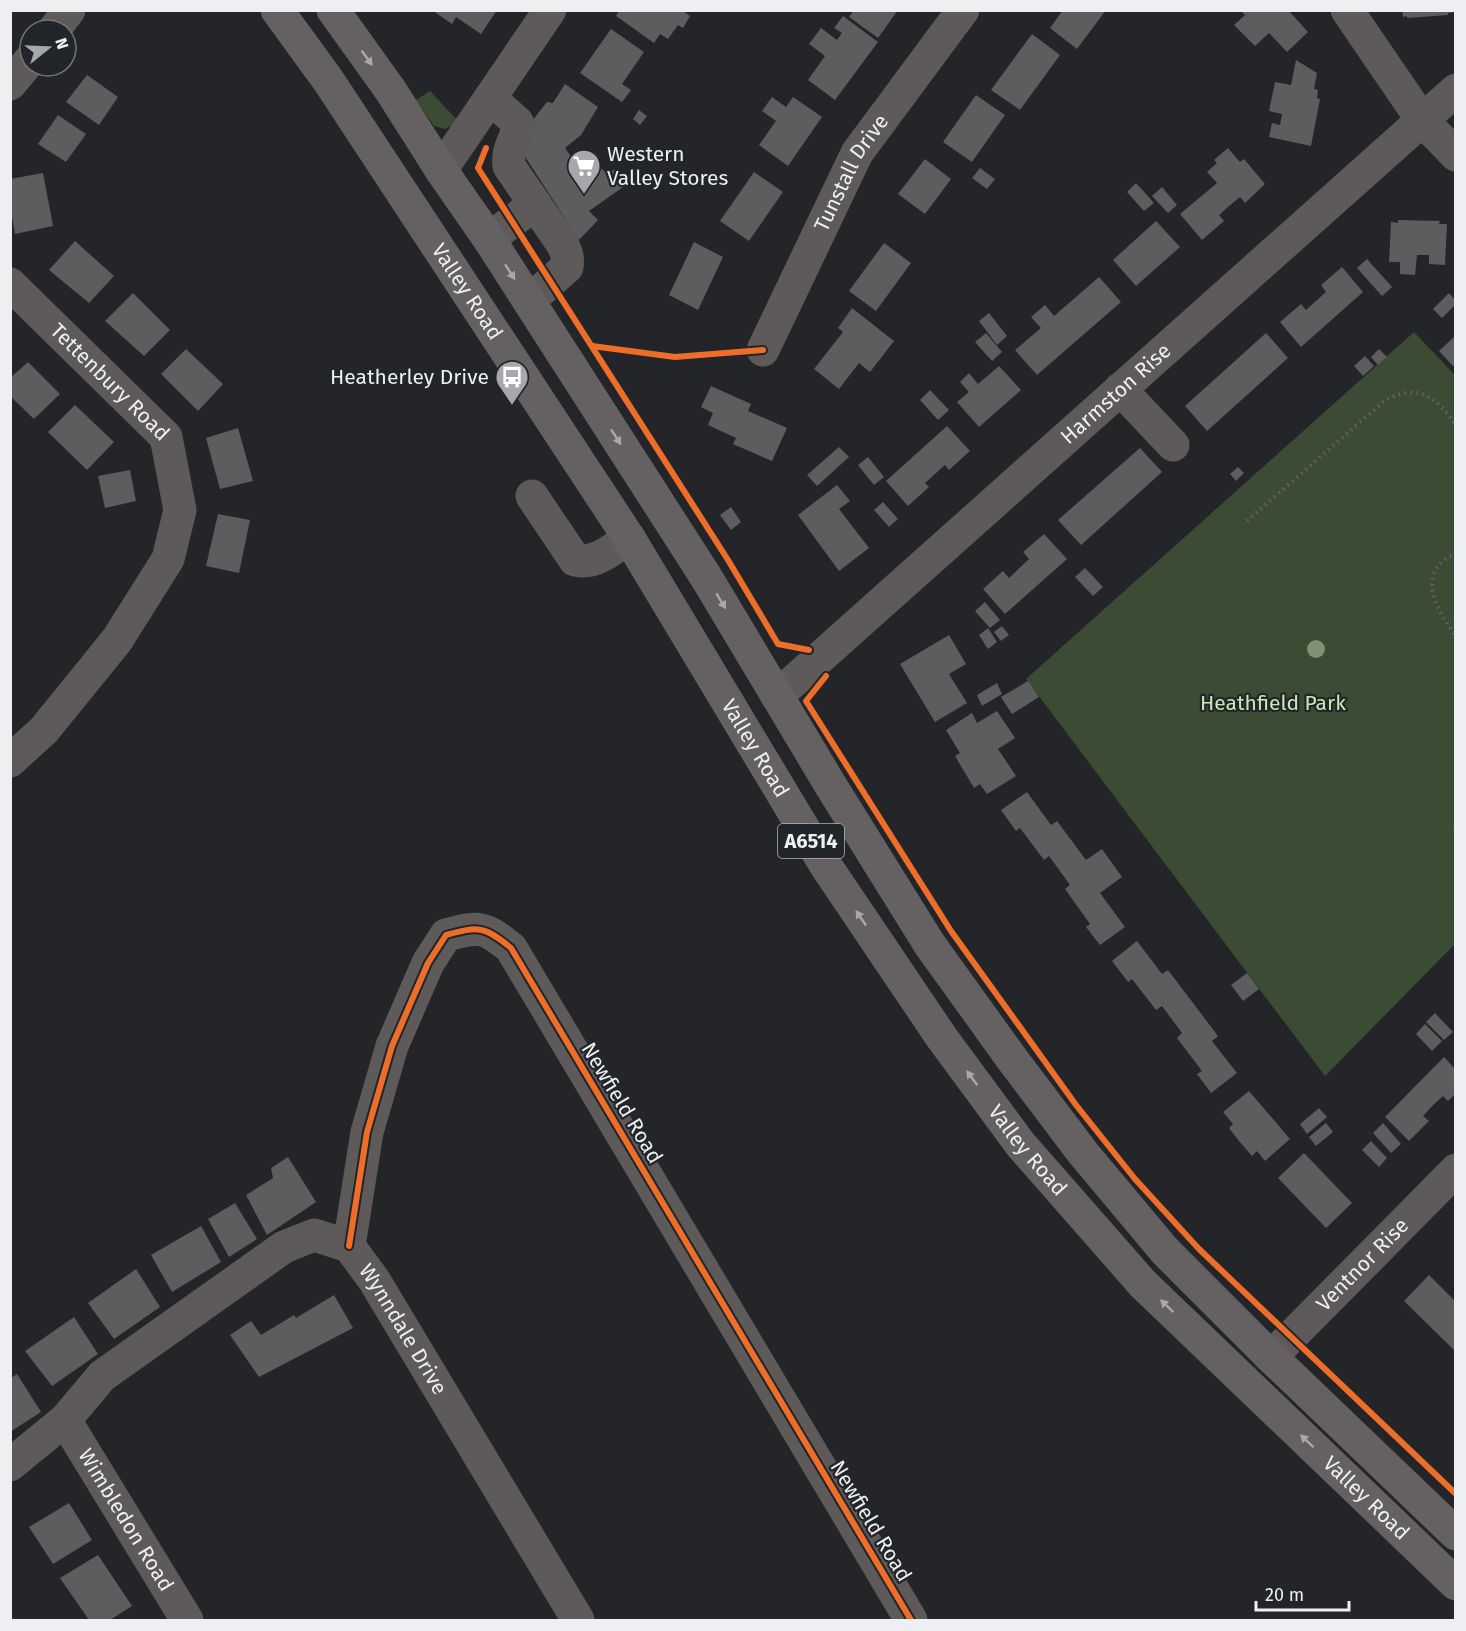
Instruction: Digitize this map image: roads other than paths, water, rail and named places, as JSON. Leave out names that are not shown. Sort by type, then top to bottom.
[{"type":"highway","name":"Valley Road","points":[[277,10],[348,110],[629,538],[826,866],[942,1038],[1021,1144],[1143,1284],[1455,1584]]},
{"type":"highway","name":"Valley Road","points":[[333,10],[391,91],[441,170],[489,239],[706,577],[831,786],[930,945],[1012,1059],[1083,1153],[1165,1251],[1271,1357],[1455,1534]]},
{"type":"street","points":[[441,170],[550,10]]},
{"type":"street","name":"Tunstall Drive","points":[[763,350],[857,153],[963,10]]},
{"type":"street","points":[[1347,10],[1422,120],[1455,155]]},
{"type":"street","name":"Harmston Rise","points":[[777,696],[1455,90]]},
{"type":"street","points":[[490,98],[517,122],[519,127],[507,155],[509,166],[566,249],[567,267],[529,301]]},
{"type":"street","points":[[489,239],[535,204]]},
{"type":"street","name":"Tettenbury Road","points":[[10,284],[166,437],[180,510],[168,558],[117,640],[44,730],[10,761]]},
{"type":"street","points":[[1120,389],[1173,445]]},
{"type":"street","points":[[532,496],[575,560],[586,563],[597,559],[629,538]]},
{"type":"street","name":"Newfield Road","points":[[349,1246],[367,1132],[392,1046],[428,963],[446,935],[471,928],[491,932],[511,948],[911,1620]]},
{"type":"street","name":"Ventnor Rise","points":[[1271,1357],[1455,1170]]},
{"type":"street","name":"Wynndale Drive","points":[[10,1465],[65,1420],[102,1376],[284,1247],[314,1236],[349,1246],[374,1280],[578,1620]]},
{"type":"street","name":"Wimbledon Road","points":[[65,1420],[187,1620]]},
{"type":"place","name":"Western Valley Stores","points":[[584,195]]},
{"type":"place","name":"Heatherley Drive","points":[[512,406]]},
{"type":"park label","name":"Heathfield Park","points":[[1273,703]]}]
